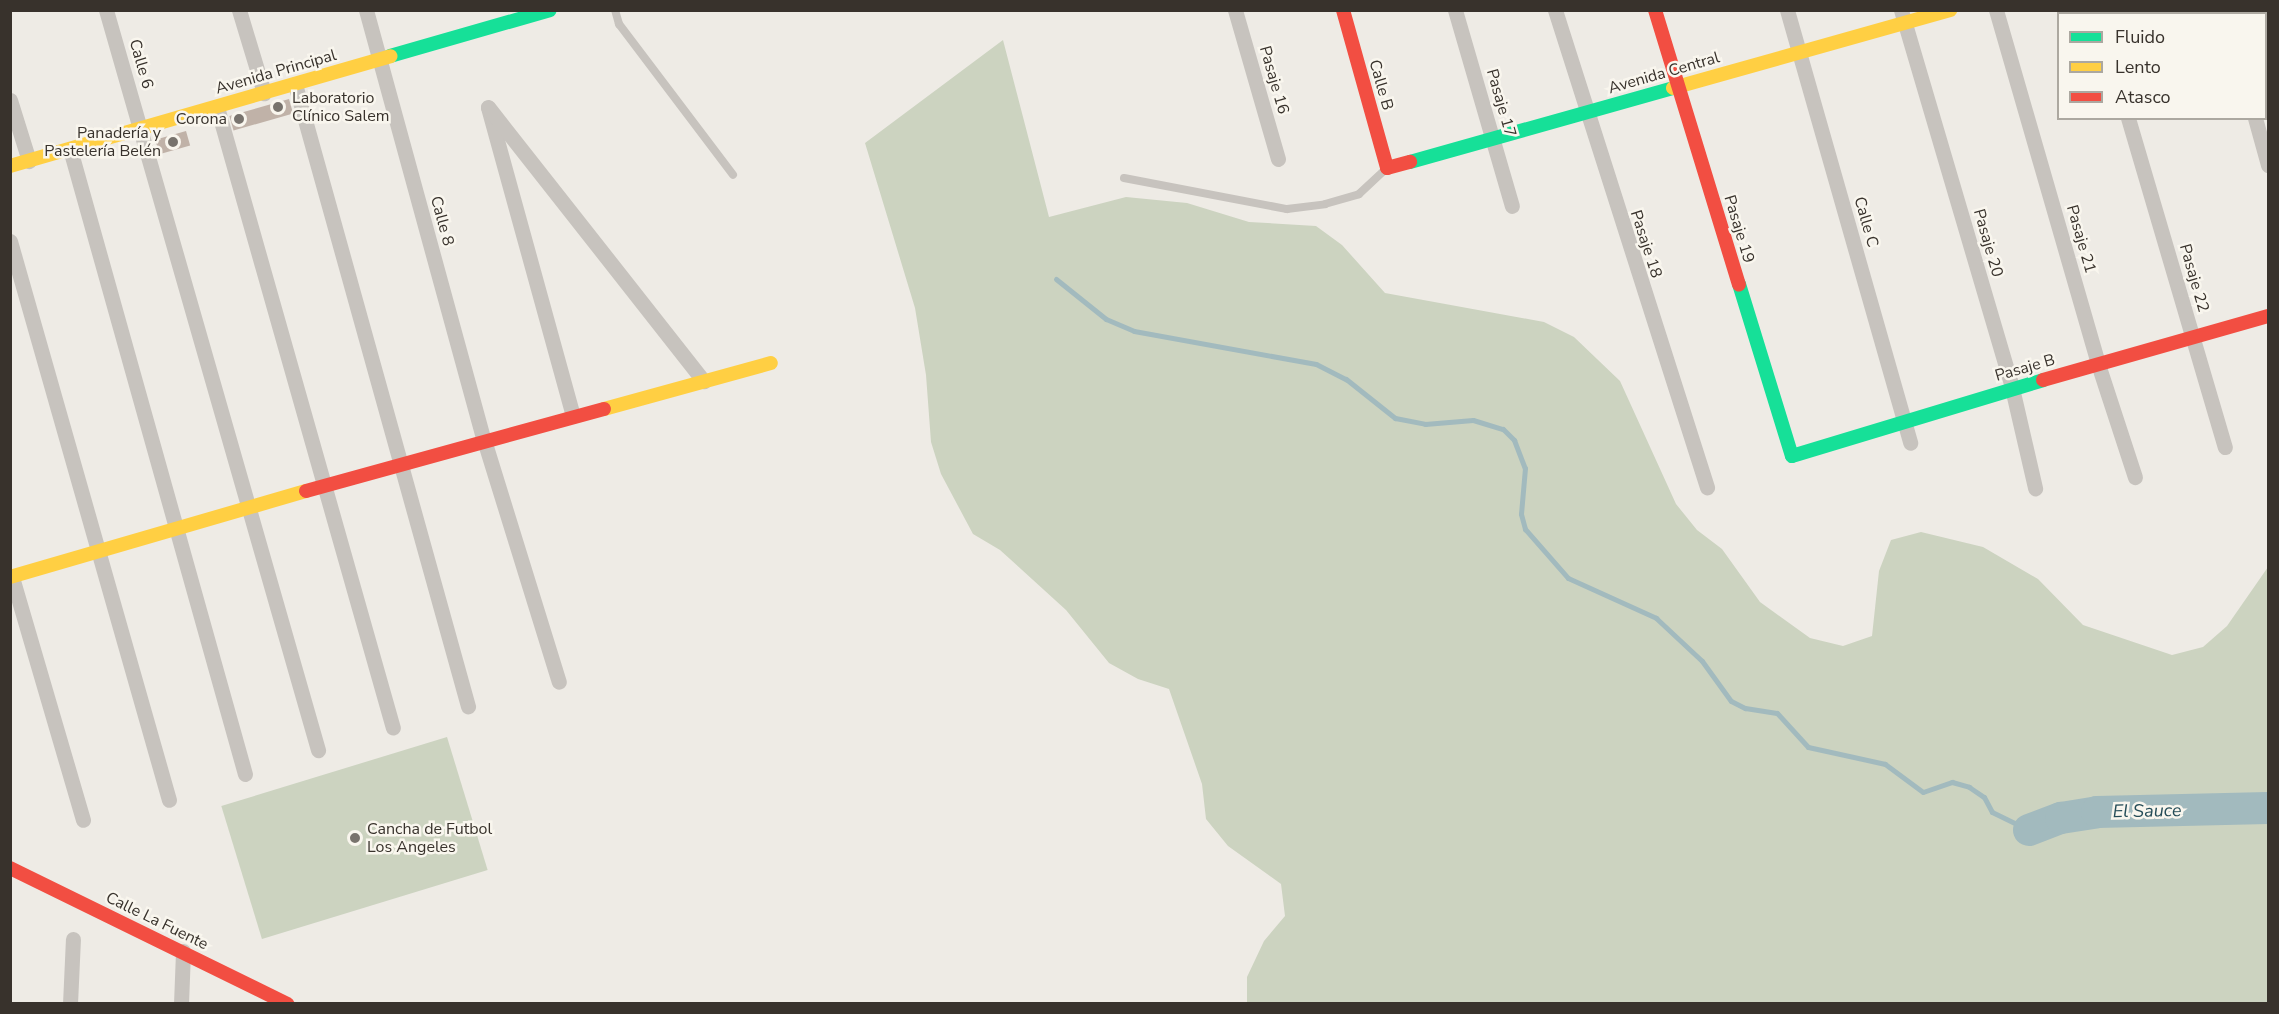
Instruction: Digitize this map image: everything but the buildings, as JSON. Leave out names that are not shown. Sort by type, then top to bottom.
[{"type":"street","name":"Calle 6","points":[[106,10],[318,750]]},
{"type":"street","points":[[239,10],[264,93]]},
{"type":"street","name":"Calle 8","points":[[366,10],[484,440],[559,682]]},
{"type":"street","name":"Avenida Principal","points":[[10,166],[550,10]]},
{"type":"street","name":"Pasaje 16","points":[[1235,10],[1278,159]]},
{"type":"street","name":"Calle B","points":[[1343,10],[1387,168]]},
{"type":"street","name":"Pasaje 17","points":[[1455,10],[1512,206]]},
{"type":"street","name":"Pasaje 18","points":[[1555,10],[1584,113],[1707,487]]},
{"type":"street","name":"Pasaje 19","points":[[1655,10],[1792,456]]},
{"type":"street","name":"Calle C","points":[[1787,10],[1910,443]]},
{"type":"street","name":"Avenida Central","points":[[1387,168],[1799,53],[1903,17],[1950,10]]},
{"type":"street","name":"Pasaje 21","points":[[1996,10],[2098,364],[2135,477]]},
{"type":"street","name":"Pasaje 20","points":[[1903,17],[2012,388],[2035,488]]},
{"type":"street","points":[[295,84],[399,465],[468,706]]},
{"type":"street","points":[[10,100],[28,160]]},
{"type":"street","points":[[217,106],[322,486],[393,728]]},
{"type":"street","points":[[573,416],[488,107],[704,381]]},
{"type":"street","name":"Pasaje 22","points":[[2129,120],[2225,447]]},
{"type":"street","points":[[2256,120],[2268,165]]},
{"type":"street","points":[[70,149],[245,774]]},
{"type":"street","points":[[10,241],[169,800]]},
{"type":"street","name":"Pasaje B","points":[[1792,456],[1904,419],[2268,316]]},
{"type":"street","points":[[83,820],[11,576],[484,440],[771,363]]},
{"type":"street","name":"Calle La Fuente","points":[[10,868],[288,1004]]},
{"type":"street","points":[[70,1004],[73,939]]},
{"type":"street","points":[[180,1004],[183,951]]},
{"type":"lane","points":[[615,10],[619,24],[733,176]]},
{"type":"lane","points":[[1125,178],[1287,209],[1325,204],[1359,194],[1387,168]]},
{"type":"green space","points":[[1003,40],[1049,217],[1126,197],[1187,203],[1249,222],[1316,226],[1342,245],[1385,293],[1544,322],[1574,337],[1620,381],[1676,504],[1697,530],[1722,549],[1760,602],[1810,638],[1843,646],[1872,636],[1879,571],[1891,540],[1921,532],[1983,547],[2038,579],[2083,625],[2172,655],[2203,647],[2227,626],[2268,567],[2268,1003],[1247,1003],[1247,977],[1264,941],[1285,916],[1281,884],[1228,846],[1206,819],[1202,784],[1169,689],[1138,679],[1109,663],[1066,610],[1000,550],[973,534],[941,474],[931,442],[926,375],[915,308],[865,143]]},
{"type":"green space","name":"Cancha de Futbol Los Angeles","points":[[447,737],[488,870],[262,939],[221,806]]},
{"type":"waterway","points":[[1056,279],[1106,319],[1134,331],[1316,364],[1346,379],[1395,418],[1425,424],[1473,420],[1503,429],[1514,440],[1525,468],[1521,514],[1525,529],[1568,578],[1656,618],[1702,661],[1731,701],[1745,708],[1777,713],[1808,747],[1885,764],[1923,792],[1952,782],[1969,787],[1984,797],[1992,812],[2029,830]]},
{"type":"waterway","name":"El Sauce","points":[[2029,830],[2061,818],[2097,812],[2268,808]]},
{"type":"traffic: fast","points":[[390,56],[550,10]]},
{"type":"traffic: fast","points":[[1410,162],[1673,88]]},
{"type":"traffic: fast","points":[[1739,284],[1792,456],[2043,380]]},
{"type":"traffic: slow","points":[[1673,88],[1950,10]]},
{"type":"traffic: slow","points":[[10,166],[390,56]]},
{"type":"traffic: slow","points":[[604,409],[771,363]]},
{"type":"traffic: slow","points":[[10,577],[306,491]]},
{"type":"traffic: jam","points":[[1343,10],[1387,168],[1410,162]]},
{"type":"traffic: jam","points":[[1655,10],[1739,284]]},
{"type":"traffic: jam","points":[[2043,380],[2268,316]]},
{"type":"traffic: jam","points":[[306,491],[604,409]]},
{"type":"traffic: jam","points":[[10,868],[288,1004]]},
{"type":"place","name":"Laboratorio Clínico Salem","points":[[278,107]]},
{"type":"place","name":"Corona","points":[[239,119]]},
{"type":"place","name":"Panadería y Pastelería Belén","points":[[173,142]]},
{"type":"place","name":"Cancha de Futbol Los Angeles","points":[[355,838]]}]
